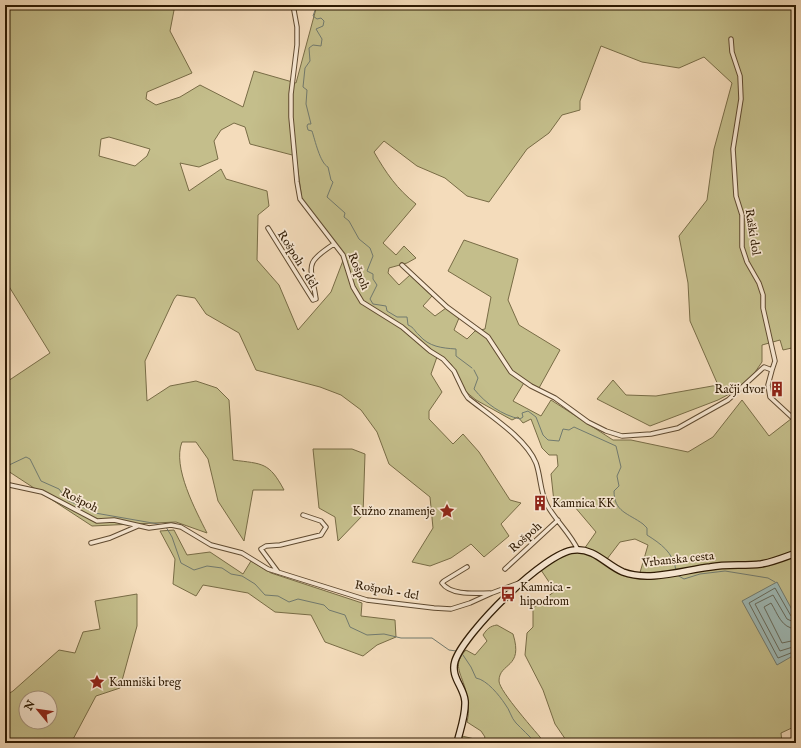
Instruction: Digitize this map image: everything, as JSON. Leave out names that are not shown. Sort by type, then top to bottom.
[{"type":"street","name":"Rošpoh","points":[[293,5],[297,27],[297,45],[291,94],[291,117],[300,199],[343,255],[353,287],[362,302],[402,327],[430,352],[443,360],[454,371],[468,398],[510,430],[527,448],[537,464],[546,504],[573,538],[578,550]]},
{"type":"street","name":"Raški dol","points":[[731,40],[732,52],[740,76],[741,99],[733,150],[736,196],[742,215],[742,247],[747,262],[759,283],[763,295],[763,308],[775,361],[768,385],[770,398],[796,421]]},
{"type":"street","name":"Rošpoh - del","points":[[268,228],[313,300],[316,298],[310,269],[311,262],[334,244]]},
{"type":"street","points":[[402,265],[447,307],[488,337],[511,372],[531,386],[555,398],[588,422],[606,431],[622,436],[651,434],[678,428],[728,400],[764,367],[772,370]]},
{"type":"street","name":"Rošpoh","points":[[5,484],[42,492],[97,521],[114,520],[139,526],[162,527],[171,525]]},
{"type":"street","points":[[278,572],[261,549],[266,546],[287,544],[321,535],[326,529],[325,525],[321,521],[303,515]]},
{"type":"street","name":"Rošpoh","points":[[505,569],[558,520]]},
{"type":"street","name":"Rošpoh - del","points":[[171,525],[185,528],[211,545],[242,553],[268,569],[367,600],[451,609],[470,603],[514,584],[522,583]]},
{"type":"street","points":[[91,543],[110,538],[139,526]]},
{"type":"street","name":"Vrbanska cesta","points":[[457,743],[465,700],[455,676],[454,665],[457,657],[481,622],[522,583],[554,557],[565,551],[586,550],[623,572],[652,575],[677,573],[710,566],[762,564],[796,553]]},
{"type":"street","name":"Rošpoh - del","points":[[468,567],[444,581],[442,584],[455,591],[492,593]]},
{"type":"shaded area","points":[[5,5],[175,5],[170,31],[192,73],[147,92],[146,99],[156,105],[180,97],[200,85],[243,107],[254,71],[296,83],[317,5],[796,5],[796,347],[783,350],[780,340],[762,345],[762,362],[753,375],[735,391],[718,400],[650,426],[597,399],[613,380],[626,395],[656,396],[718,385],[690,321],[688,283],[679,236],[707,200],[714,149],[732,83],[704,57],[679,68],[642,62],[601,46],[580,101],[580,110],[562,115],[549,133],[527,149],[489,202],[467,196],[445,178],[417,166],[384,141],[374,152],[392,180],[416,204],[383,243],[396,255],[404,246],[416,258],[407,263],[389,268],[388,273],[399,285],[410,275],[432,296],[423,306],[435,316],[446,308],[459,318],[454,330],[467,339],[475,331],[485,329],[491,297],[448,271],[464,240],[518,259],[508,300],[519,325],[560,350],[539,388],[525,381],[513,401],[541,416],[551,400],[613,440],[631,440],[688,452],[713,437],[742,400],[769,436],[796,415],[796,726],[781,733],[782,743],[568,743],[555,724],[543,690],[525,655],[527,633],[533,627],[533,608],[555,591],[541,570],[560,556],[582,552],[596,532],[574,506],[554,502],[551,474],[558,466],[557,455],[549,455],[542,448],[531,419],[523,423],[518,417],[512,420],[476,400],[465,391],[451,364],[438,354],[431,374],[442,392],[429,411],[429,419],[453,444],[463,434],[479,452],[510,500],[521,503],[501,524],[509,536],[484,557],[471,544],[451,558],[430,566],[412,562],[433,528],[430,497],[389,464],[377,432],[361,410],[341,395],[320,387],[256,370],[239,333],[206,314],[195,298],[177,295],[145,361],[147,401],[170,386],[196,381],[217,388],[229,400],[233,460],[252,462],[264,466],[274,474],[284,490],[253,490],[244,541],[218,501],[208,459],[196,442],[182,442],[180,464],[183,476],[192,501],[207,533],[176,522],[92,526],[8,471],[5,473],[5,383],[50,353],[5,280]],"holes":[[[234,123],[245,127],[250,144],[296,156],[302,200],[344,258],[331,292],[298,330],[279,285],[257,260],[258,215],[269,206],[267,191],[226,179],[221,169],[189,191],[180,163],[199,167],[218,159],[214,141],[221,130]],[[109,137],[150,149],[147,156],[135,166],[99,156],[101,139]],[[635,539],[648,545],[639,576],[604,563],[620,542]]]},
{"type":"shaded area","points":[[313,449],[352,449],[365,454],[363,515],[338,541],[335,517],[319,508]]},
{"type":"shaded area","points":[[174,530],[187,555],[210,552],[243,574],[251,561],[271,573],[362,603],[361,616],[395,620],[396,637],[377,645],[363,656],[325,642],[311,615],[275,612],[248,593],[203,585],[196,596],[173,584],[175,559],[160,531]]},
{"type":"shaded area","points":[[137,594],[137,626],[120,688],[96,696],[71,743],[5,743],[5,696],[13,691],[59,650],[75,653],[83,632],[100,629],[95,601]]},
{"type":"shaded area","points":[[497,625],[513,634],[516,645],[513,659],[500,675],[499,681],[501,686],[511,702],[545,743],[462,743],[462,736],[483,741],[485,737],[481,731],[467,722],[467,697],[459,669],[459,660],[466,650],[475,655],[487,641],[483,635],[484,633],[487,629]]},
{"type":"water","points":[[777,582],[796,617],[796,654],[777,665],[742,601]]},
{"type":"waterway","points":[[317,5],[313,16],[317,19],[321,18],[324,21],[323,26],[316,29],[322,39],[321,46],[313,45],[309,48],[310,61],[305,68],[303,87],[307,90],[306,104],[311,124],[308,124],[307,126],[308,130],[312,131],[320,156],[325,165],[328,167],[331,180],[333,182],[327,197],[345,213],[344,217],[349,221],[359,239],[370,248],[373,256],[367,271],[373,274],[373,279],[377,285],[370,299],[373,304],[386,306],[387,311],[397,317],[407,317],[408,325],[427,342],[441,347],[456,349],[456,356],[472,368]]},
{"type":"waterway","points":[[474,370],[478,378],[474,389],[484,399],[501,412],[520,419],[523,417],[522,413],[528,411],[536,417],[543,435],[548,440],[559,441],[563,429],[569,430],[574,427],[616,446],[621,467],[617,476],[619,486],[614,491],[616,503],[619,508],[643,524],[647,528],[647,535],[666,549],[672,558],[676,570]]},
{"type":"waterway","points":[[5,467],[26,457],[30,459],[41,481],[59,489],[67,500],[95,513],[164,525]]},
{"type":"waterway","points":[[166,527],[172,537],[181,563],[194,570],[207,566],[222,568],[231,574],[242,576],[255,584],[265,595],[278,596],[289,602],[298,599],[324,605],[329,610],[345,615],[350,627],[367,635],[384,634],[401,638],[432,638],[449,650],[456,651]]},
{"type":"waterway","points":[[677,575],[684,579],[700,574],[725,571],[768,578],[775,582]]},
{"type":"waterway","points":[[463,655],[476,678],[480,679],[496,692],[507,706],[514,721],[536,743]]},
{"type":"place","name":"Račji dvor","points":[[777,389]]},
{"type":"place","name":"Kamnica KK","points":[[540,503]]},
{"type":"place","name":"Kužno znamenje","points":[[447,511]]},
{"type":"place","name":"Kamnica - hipodrom","points":[[508,594]]},
{"type":"place","name":"Kamniški breg","points":[[97,682]]}]
